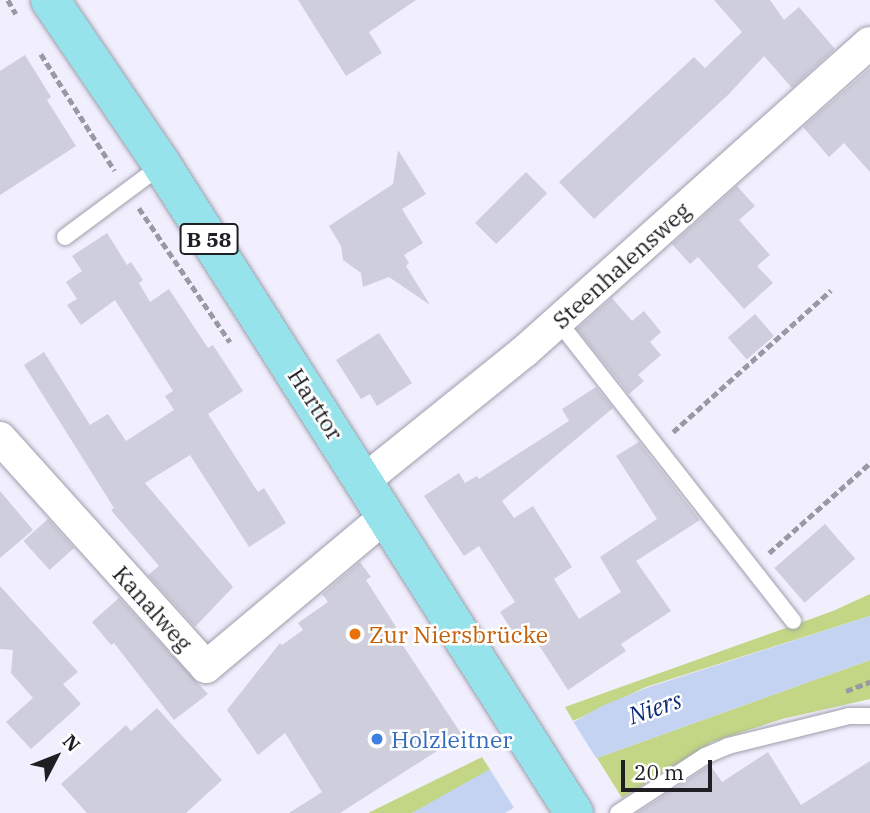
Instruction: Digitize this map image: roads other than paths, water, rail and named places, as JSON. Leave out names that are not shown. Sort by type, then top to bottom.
[{"type":"main road","name":"Harttor","points":[[50,0],[162,165],[365,480],[570,808]]},
{"type":"street","name":"Steenhalensweg","points":[[365,480],[558,321],[870,43]]},
{"type":"street","name":"Kanalweg","points":[[0,438],[206,667],[386,516]]},
{"type":"lane","points":[[65,237],[162,165]]},
{"type":"lane","points":[[558,321],[793,621]]},
{"type":"lane","points":[[618,813],[705,756],[728,746],[849,716],[870,716]]},
{"type":"water","name":"Niers","points":[[870,616],[870,660],[597,758],[505,813],[412,813],[602,706],[646,688]]},
{"type":"place","name":"Zur Niersbrücke","points":[[355,634]]},
{"type":"place","name":"Holzleitner","points":[[377,739]]}]
